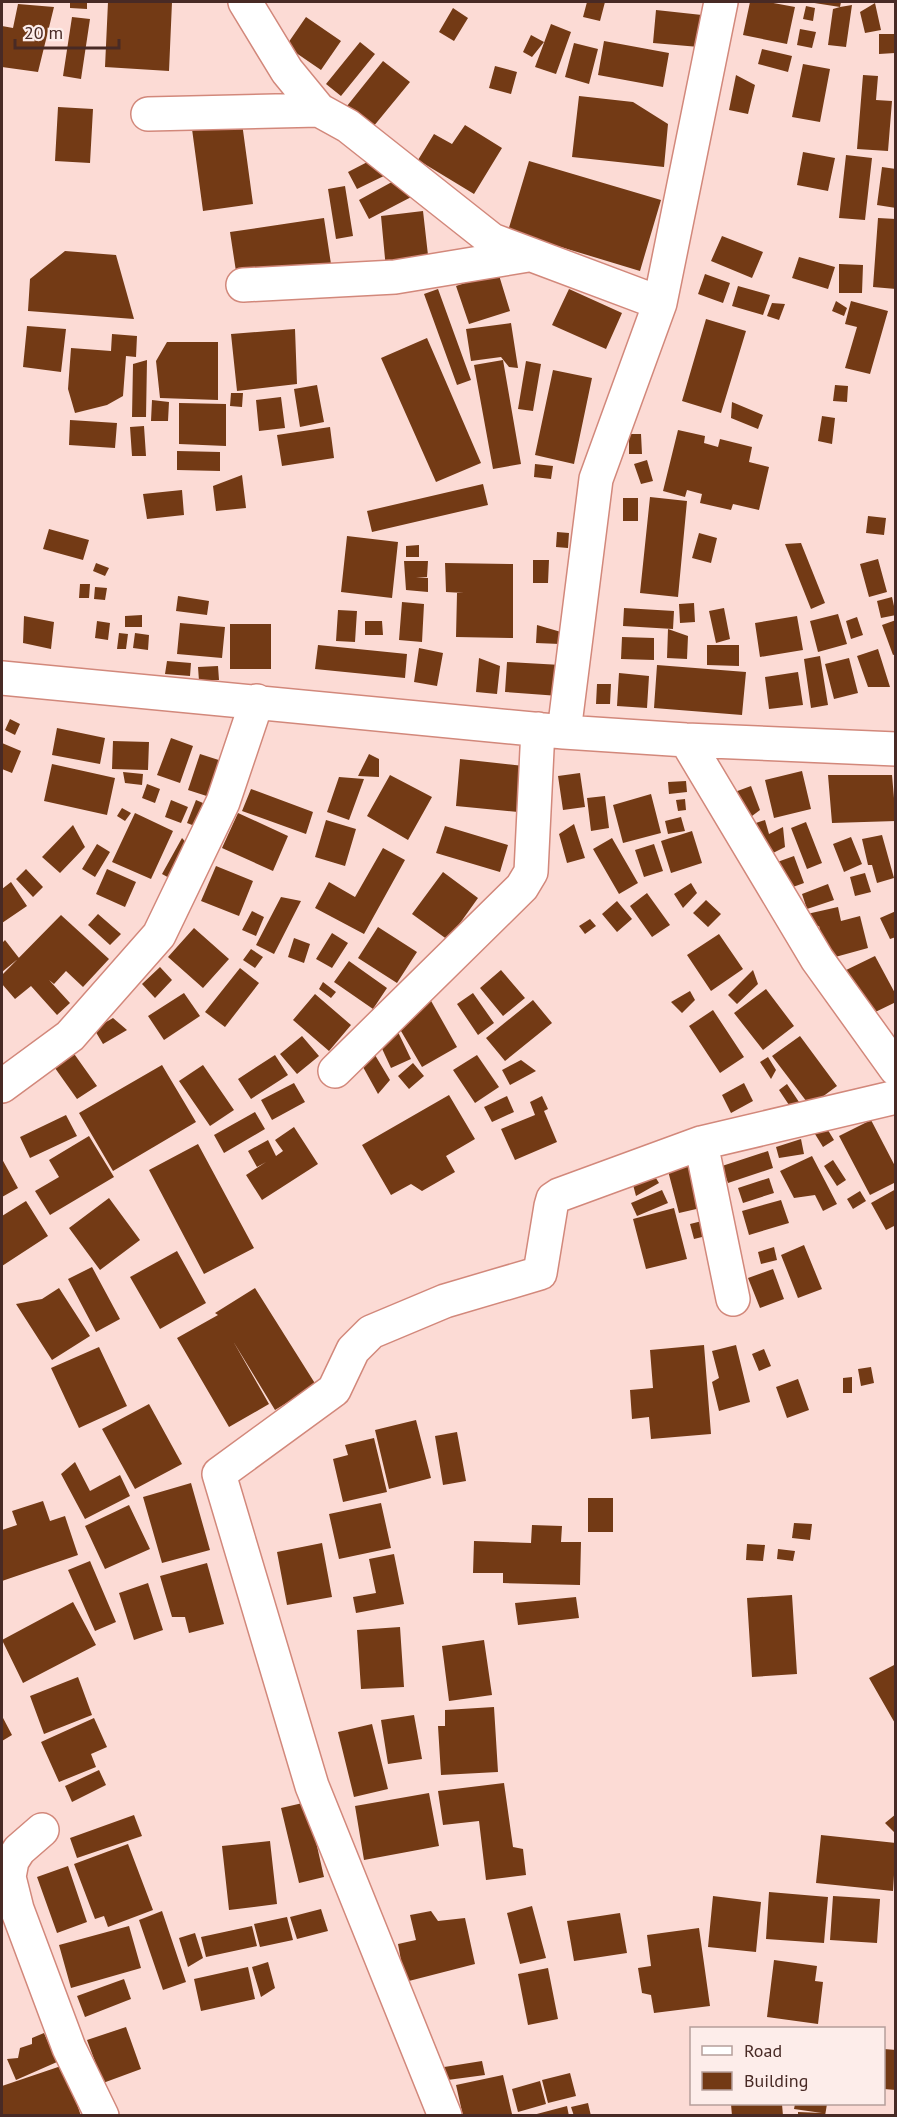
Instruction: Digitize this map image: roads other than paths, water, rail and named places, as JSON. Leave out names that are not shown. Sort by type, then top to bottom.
[{"type":"street","points":[[245,2],[287,71],[320,110],[348,126],[492,240],[660,303]]},
{"type":"street","points":[[335,1071],[522,887],[531,872],[551,731],[596,479],[660,303],[721,2]]},
{"type":"street","points":[[148,114],[320,110]]},
{"type":"street","points":[[243,285],[395,278],[528,255]]},
{"type":"street","points":[[2,678],[551,731],[686,740],[896,749]]},
{"type":"street","points":[[2,1086],[70,1036],[159,935],[224,802],[257,701]]},
{"type":"street","points":[[686,740],[817,959],[896,1069]]},
{"type":"street","points":[[445,2115],[312,1786],[219,1474],[334,1390],[353,1350],[371,1332],[445,1301],[540,1273],[551,1206],[553,1199],[559,1195],[701,1143],[896,1097]]},
{"type":"street","points":[[701,1143],[733,1299]]},
{"type":"street","points":[[42,1830],[19,1850],[12,1861],[9,1877],[17,1909],[69,2048],[102,2115]]}]
